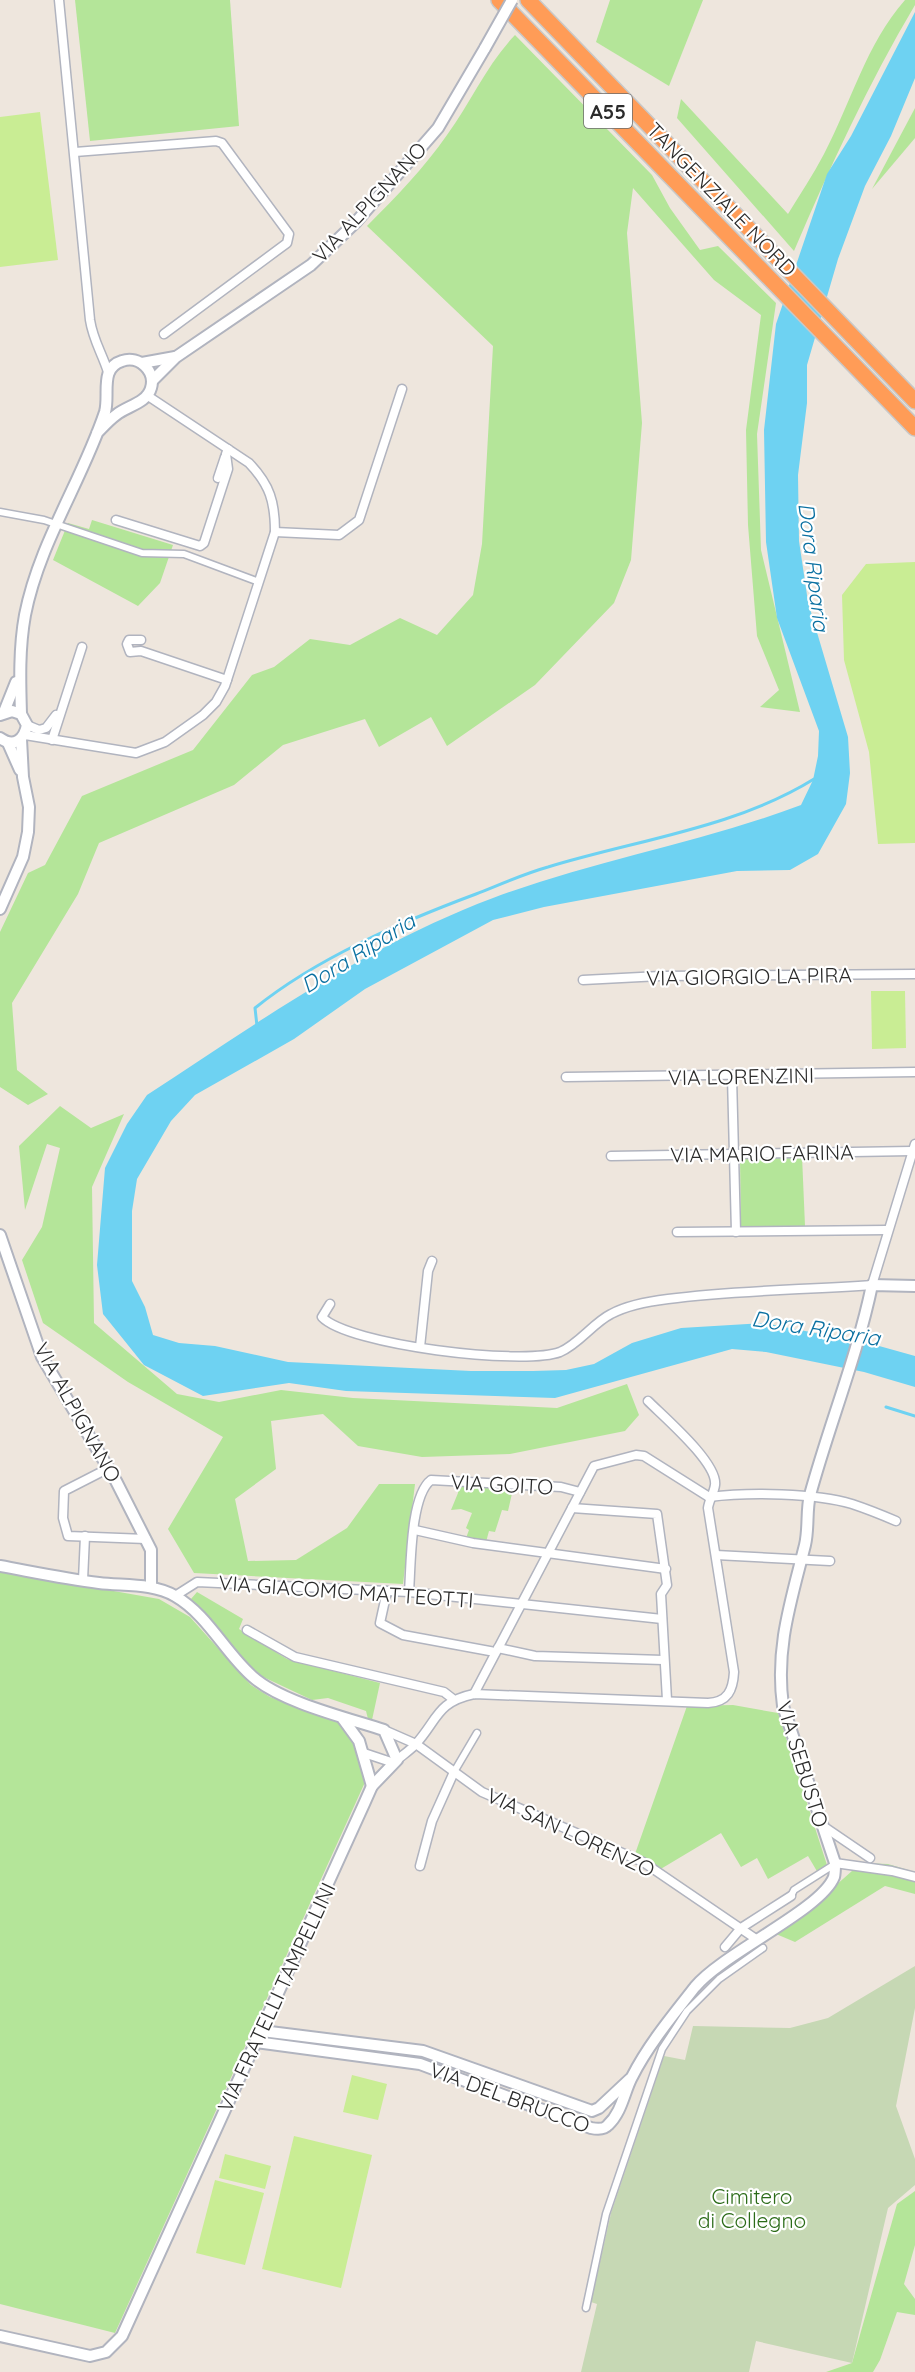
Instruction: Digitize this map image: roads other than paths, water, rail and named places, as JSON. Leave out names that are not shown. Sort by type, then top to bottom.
[{"type":"highway","name":"TANGENZIALE NORD","points":[[499,0],[915,428]]},
{"type":"highway","name":"TANGENZIALE NORD","points":[[528,0],[915,401]]},
{"type":"street","points":[[0,909],[27,844],[29,807],[23,777],[24,733],[19,664],[20,645],[31,589],[97,434],[108,393],[106,382],[108,372],[102,354],[94,343],[90,320],[59,0]]},
{"type":"street","name":"VIA ALPIGNANO","points":[[176,357],[311,265],[357,222],[438,128],[512,0]]},
{"type":"street","points":[[75,152],[216,141],[222,143],[289,234],[287,243],[164,334]]},
{"type":"street","points":[[102,354],[118,362]]},
{"type":"street","points":[[108,372],[118,362],[128,359],[142,363],[176,357]]},
{"type":"street","points":[[108,393],[116,401],[129,405],[139,403],[148,396],[152,381],[176,357]]},
{"type":"street","points":[[142,363],[149,371],[152,381]]},
{"type":"street","points":[[275,532],[339,535],[359,520],[402,389]]},
{"type":"street","points":[[24,733],[52,740],[136,753],[165,742],[210,709],[227,680],[275,532],[275,510],[271,492],[256,470],[148,396]]},
{"type":"street","points":[[97,434],[129,405]]},
{"type":"street","points":[[218,478],[227,451]]},
{"type":"street","points":[[116,520],[200,546],[204,543],[228,469],[227,451]]},
{"type":"street","points":[[0,513],[57,525],[142,553],[184,554],[259,582]]},
{"type":"street","points":[[141,640],[129,640],[127,644],[130,652],[141,651],[227,680]]},
{"type":"street","points":[[52,740],[82,647]]},
{"type":"street","points":[[2,713],[14,692],[19,664]]},
{"type":"street","points":[[23,777],[4,740],[46,728],[63,704]]},
{"type":"street","points":[[2,713],[12,711],[21,714]]},
{"type":"street","name":"VIA GIORGIO LA PIRA","points":[[583,980],[660,976],[915,974]]},
{"type":"street","name":"VIA LORENZINI","points":[[566,1077],[732,1077],[915,1072]]},
{"type":"street","points":[[732,1077],[736,1232]]},
{"type":"street","points":[[872,1285],[914,1148]]},
{"type":"street","name":"VIA MARIO FARINA","points":[[611,1156],[914,1148]]},
{"type":"street","points":[[677,1232],[887,1230]]},
{"type":"street","name":"VIA ALPIGNANO","points":[[0,1234],[42,1358],[109,1468],[151,1550],[151,1587]]},
{"type":"street","points":[[420,1347],[428,1271],[432,1261]]},
{"type":"street","points":[[330,1304],[322,1317],[335,1328],[355,1335],[462,1355],[510,1358],[560,1352],[612,1314],[666,1299],[872,1285],[915,1286]]},
{"type":"street","name":"VIA SEBUSTO","points":[[835,1863],[783,1706],[779,1679],[780,1650],[802,1557],[809,1498],[865,1318],[872,1285]]},
{"type":"street","points":[[247,1630],[295,1657],[444,1692],[453,1699],[474,1694],[719,1702],[726,1697],[733,1685],[732,1655],[708,1508],[709,1497],[715,1485],[713,1471],[648,1401]]},
{"type":"street","points":[[474,1694],[594,1466],[636,1455],[644,1456],[709,1497],[767,1494],[809,1498],[851,1504],[896,1521]]},
{"type":"street","points":[[109,1468],[64,1491],[63,1518],[68,1536],[146,1539]]},
{"type":"street","name":"VIA GOITO","points":[[409,1592],[414,1530],[422,1492],[431,1480],[561,1487],[580,1492]]},
{"type":"street","points":[[572,1508],[657,1514],[667,1585],[661,1594],[667,1700]]},
{"type":"street","points":[[414,1530],[473,1544],[666,1569]]},
{"type":"street","points":[[83,1580],[85,1536]]},
{"type":"street","points":[[716,1555],[802,1557],[830,1561]]},
{"type":"street","points":[[0,1566],[83,1580],[151,1587],[175,1596],[195,1610],[238,1663],[255,1679],[273,1691],[384,1730],[395,1762]]},
{"type":"street","name":"VIA GIACOMO MATTEOTTI","points":[[175,1596],[197,1582],[409,1592],[662,1619]]},
{"type":"street","points":[[387,1591],[380,1623],[403,1635],[535,1656],[663,1660]]},
{"type":"street","name":"VIA FRATELLI TAMPELLINI","points":[[0,2336],[90,2356],[106,2352],[122,2336],[372,1786],[416,1744],[442,1707],[453,1699]]},
{"type":"street","points":[[339,1715],[353,1729],[364,1753],[372,1786]]},
{"type":"street","name":"VIA SAN LORENZO","points":[[384,1730],[416,1744],[454,1772],[500,1800],[643,1862],[741,1928],[760,1944]]},
{"type":"street","points":[[420,1866],[432,1821],[454,1772],[477,1732]]},
{"type":"street","points":[[364,1753],[395,1762]]},
{"type":"street","points":[[823,1826],[870,1858]]},
{"type":"street","points":[[725,1947],[741,1928],[791,1896],[794,1890],[835,1863],[892,1871],[915,1877]]},
{"type":"street","points":[[586,2308],[606,2214],[662,2049],[687,2011],[719,1979],[817,1898],[834,1878],[835,1863]]},
{"type":"street","points":[[630,2079],[644,2056],[697,1985],[717,1966],[760,1944]]},
{"type":"street","name":"VIA DEL BRUCCO","points":[[262,2031],[423,2051],[592,2111],[599,2108],[630,2079]]},
{"type":"street","name":"VIA DEL BRUCCO","points":[[256,2042],[420,2064],[594,2129],[608,2126],[619,2109],[630,2079]]},
{"type":"water","points":[[915,12],[915,78],[891,136],[865,186],[838,259],[807,365],[807,403],[798,475],[799,541],[808,602],[848,737],[850,773],[846,804],[818,854],[790,870],[737,871],[544,907],[493,920],[365,989],[294,1039],[195,1095],[171,1121],[137,1179],[132,1211],[132,1281],[145,1307],[153,1335],[179,1343],[215,1346],[288,1362],[471,1371],[566,1370],[594,1364],[632,1343],[681,1328],[764,1323],[872,1344],[915,1356],[915,1387],[864,1372],[766,1352],[732,1349],[555,1398],[346,1391],[289,1383],[203,1396],[144,1365],[103,1314],[97,1265],[105,1168],[127,1124],[147,1095],[315,987],[402,938],[447,917],[531,885],[724,830],[801,805],[813,780],[818,756],[819,731],[777,618],[766,542],[764,430],[776,324],[827,174],[851,136]]},
{"type":"waterway","name":"Dora Riparia","points":[[257,1026],[255,1008],[279,990],[332,957],[389,929],[520,876],[751,810],[814,779]]},
{"type":"waterway","points":[[886,1407],[915,1416]]},
{"type":"park label","name":"Cimitero di Collegno","points":[[752,2208]]}]
